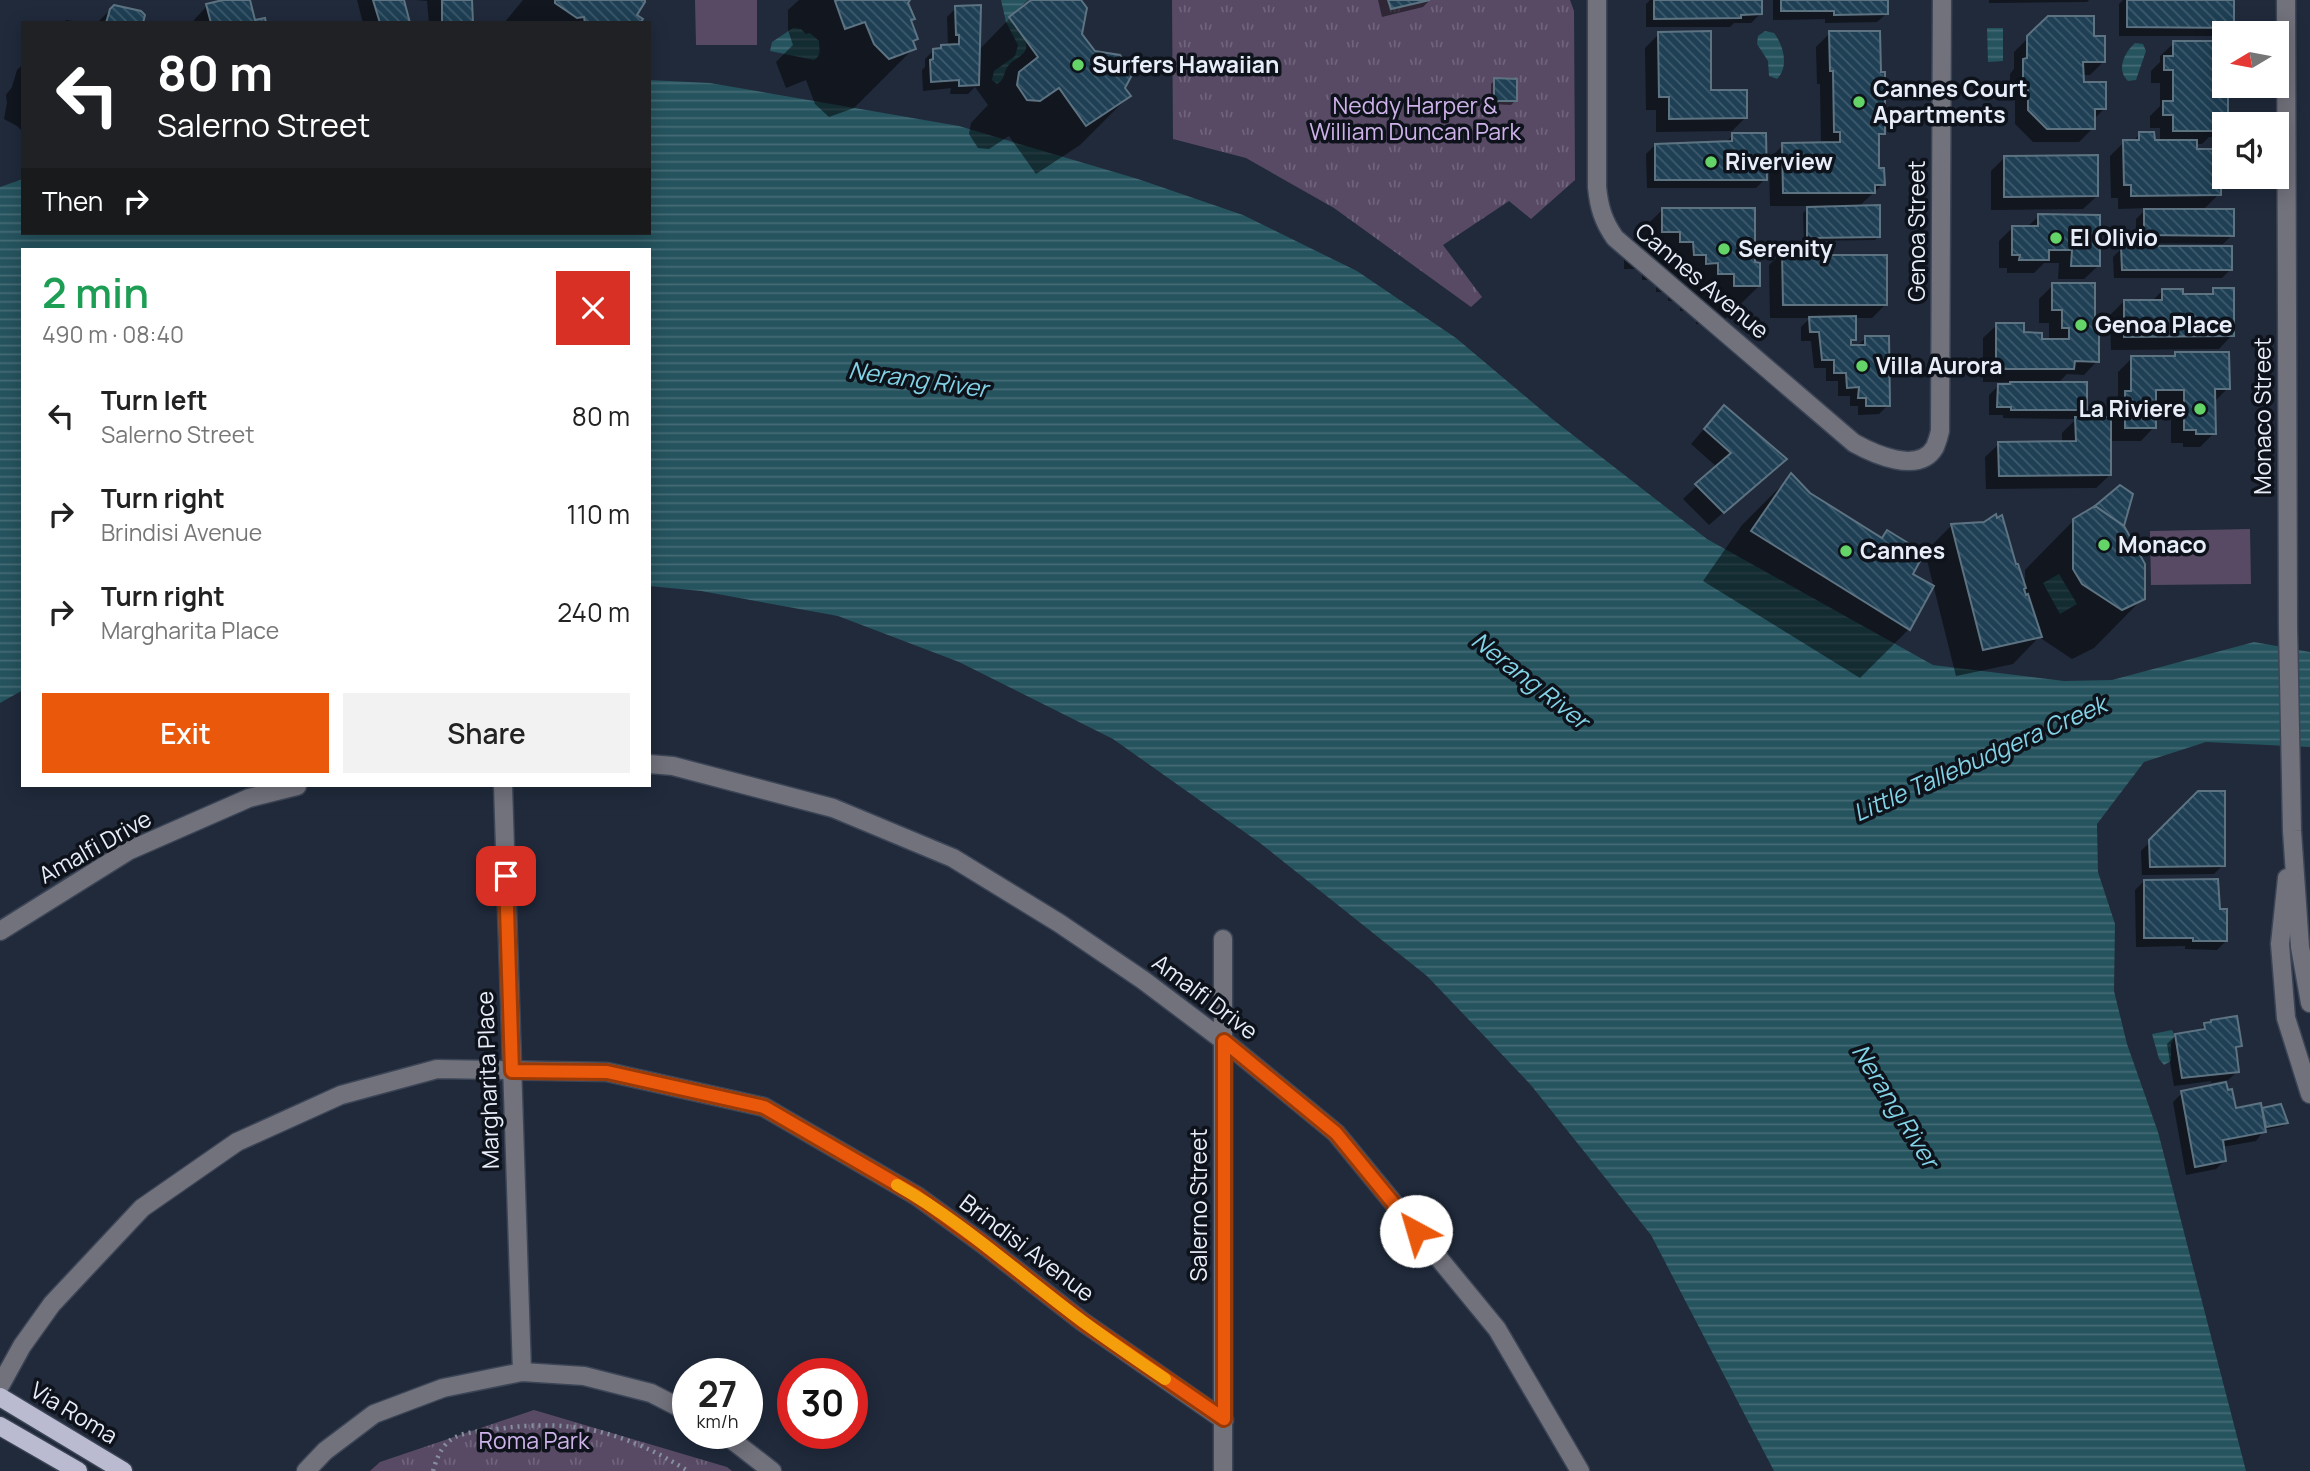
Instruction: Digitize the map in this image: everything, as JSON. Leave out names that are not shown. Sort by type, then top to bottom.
[{"type":"main road","name":"Via Roma","points":[[0,1397],[123,1471]]},
{"type":"main road","name":"Via Roma","points":[[0,1426],[78,1471]]},
{"type":"street","name":"Cannes Avenue","points":[[1597,0],[1598,195],[1601,214],[1615,238],[1854,443],[1877,455],[1896,460],[1924,457]]},
{"type":"street","name":"Genoa Street","points":[[1924,457],[1934,448],[1940,431],[1942,0]]},
{"type":"street","name":"Monaco Street","points":[[2286,0],[2288,628],[2292,831],[2300,947],[2310,1003]]},
{"type":"street","name":"Amalfi Drive","points":[[651,764],[673,766],[832,808],[953,858],[1059,923],[1143,980],[1224,1041],[1336,1133],[1497,1329],[1580,1471]]},
{"type":"street","name":"Amalfi Drive","points":[[0,931],[128,851],[249,797],[293,787]]},
{"type":"street","name":"Margharita Place","points":[[503,787],[522,1372]]},
{"type":"street","name":"Monaco Street","points":[[2292,831],[2280,944],[2286,1018],[2310,1094]]},
{"type":"street","name":"Salerno Street","points":[[1223,939],[1223,1471]]},
{"type":"street","name":"Brindisi Avenue","points":[[0,1386],[22,1346],[52,1304],[142,1208],[237,1142],[341,1095],[437,1069],[607,1072],[764,1107],[917,1196],[1083,1322],[1224,1419]]},
{"type":"street","points":[[306,1471],[325,1451],[374,1414],[443,1388],[522,1372],[584,1376],[651,1392],[672,1403]]},
{"type":"street","points":[[744,1449],[772,1471]]},
{"type":"path","points":[[433,1471],[438,1452],[453,1437],[526,1425],[551,1424],[608,1433],[647,1447],[688,1471]]},
{"type":"green space","points":[[695,0],[757,0],[757,45],[696,45]]},
{"type":"green space","name":"Neddy Harper & William Duncan Park","points":[[1172,0],[1570,0],[1574,11],[1575,180],[1531,219],[1509,201],[1443,245],[1482,297],[1471,307],[1334,208],[1246,158],[1173,139]]},
{"type":"green space","points":[[2250,529],[2251,584],[2151,585],[2150,531]]},
{"type":"green space","name":"Roma Park","points":[[534,1410],[727,1467],[732,1471],[370,1471],[380,1462]]},
{"type":"water","points":[[1001,0],[1028,0],[1009,17],[1021,33],[1026,47],[1024,53],[1008,66],[997,84],[992,80],[994,71],[1015,56],[1018,45],[1006,22]]},
{"type":"water","points":[[793,28],[810,33],[819,41],[820,52],[817,58],[814,60],[770,51],[772,42]]},
{"type":"water","points":[[1987,28],[2003,28],[2003,61],[1988,62]]},
{"type":"water","points":[[1765,31],[1774,33],[1783,50],[1783,69],[1777,79],[1769,76],[1768,61],[1757,44],[1758,36]]},
{"type":"water","points":[[2135,43],[2143,44],[2146,51],[2136,80],[2128,81],[2124,77],[2122,67]]},
{"type":"water","points":[[651,80],[710,83],[959,126],[1138,179],[1243,215],[1357,271],[1456,338],[1551,418],[1707,539],[1933,665],[2064,681],[2112,680],[2254,642],[2310,652],[2310,747],[2206,742],[2144,762],[2097,824],[2098,872],[2115,924],[2114,991],[2127,1044],[2158,1132],[2246,1471],[1774,1471],[1651,1235],[1530,1084],[1427,976],[1260,843],[1113,739],[959,662],[838,616],[701,591],[651,586],[651,248],[21,248],[21,691],[0,703],[0,187],[21,180],[21,235],[651,235]]},
{"type":"water","points":[[2059,574],[2077,604],[2060,614],[2043,583]]},
{"type":"water","points":[[2172,1030],[2175,1036],[2171,1044],[2171,1061],[2164,1065],[2159,1059],[2152,1034]]},
{"type":"building","points":[[223,0],[250,0],[255,20],[265,18],[266,21],[210,21],[206,4]]},
{"type":"building","points":[[373,0],[404,0],[409,21],[379,21]]},
{"type":"building","points":[[442,0],[472,0],[473,21],[442,21]]},
{"type":"building","points":[[555,0],[645,0],[637,15],[643,19],[642,21],[585,21],[584,17],[577,18],[555,3]]},
{"type":"building","points":[[910,0],[908,3],[915,19],[911,20],[918,39],[913,41],[916,49],[889,59],[874,44],[865,22],[845,29],[835,1]]},
{"type":"building","name":"Surfers Hawaiian","points":[[1031,0],[1081,0],[1087,8],[1082,34],[1095,51],[1120,55],[1133,73],[1125,88],[1131,96],[1086,126],[1059,88],[1040,101],[1027,100],[1017,85],[1019,72],[1038,57],[1009,17]]},
{"type":"building","points":[[1388,0],[1430,0],[1391,9]]},
{"type":"building","points":[[1654,0],[1762,0],[1762,14],[1741,15],[1741,18],[1654,19]]},
{"type":"building","points":[[1781,0],[1888,0],[1888,14],[1834,15],[1834,11],[1781,11]]},
{"type":"building","points":[[2127,0],[2234,0],[2234,21],[2212,21],[2212,28],[2127,27]]},
{"type":"building","points":[[114,5],[141,11],[145,15],[144,21],[107,21]]},
{"type":"building","points":[[981,5],[979,85],[959,86],[959,80],[931,82],[930,60],[933,59],[933,49],[941,48],[941,45],[959,44],[955,6]]},
{"type":"building","points":[[2048,16],[2094,16],[2094,36],[2105,36],[2105,62],[2083,62],[2084,82],[2106,82],[2106,109],[2095,109],[2095,129],[2047,129],[2028,110],[2028,87],[2023,87],[2023,59],[2027,58],[2027,36]]},
{"type":"building","points":[[1711,31],[1711,90],[1747,90],[1747,118],[1669,119],[1669,97],[1659,97],[1658,32]]},
{"type":"building","name":"Cannes Court Apartments","points":[[1829,31],[1880,31],[1881,72],[1885,72],[1885,134],[1879,134],[1879,168],[1884,168],[1885,185],[1875,185],[1875,193],[1783,193],[1782,143],[1840,142],[1840,132],[1834,132]]},
{"type":"building","points":[[2173,41],[2212,41],[2212,98],[2228,98],[2228,112],[2212,112],[2212,131],[2173,131],[2173,115],[2163,115],[2163,101],[2173,101],[2173,70],[2164,70],[2164,56],[2173,56]]},
{"type":"building","points":[[1494,78],[1517,79],[1517,101],[1494,101]]},
{"type":"building","points":[[2139,132],[2154,132],[2155,140],[2197,140],[2197,149],[2212,149],[2212,189],[2221,189],[2221,195],[2131,196],[2131,185],[2124,185],[2123,140],[2139,140]]},
{"type":"building","name":"Riverview","points":[[1732,133],[1766,133],[1767,180],[1655,180],[1655,144],[1732,141]]},
{"type":"building","points":[[2098,155],[2098,196],[2004,197],[2004,156]]},
{"type":"building","points":[[1880,205],[1880,237],[1807,238],[1807,207]]},
{"type":"building","name":"Serenity","points":[[1662,208],[1755,208],[1755,262],[1760,263],[1760,286],[1734,286],[1734,274],[1718,274],[1718,263],[1706,264],[1706,255],[1694,255],[1693,242],[1680,242],[1680,232],[1662,232]]},
{"type":"building","points":[[2144,209],[2234,209],[2234,236],[2144,235]]},
{"type":"building","name":"El Olivio","points":[[2038,214],[2100,215],[2100,266],[2071,266],[2072,250],[2049,250],[2049,260],[2019,260],[2020,255],[2012,255],[2012,226],[2038,226]]},
{"type":"building","points":[[2121,246],[2232,246],[2232,270],[2122,270]]},
{"type":"building","points":[[1828,249],[1828,255],[1887,255],[1887,305],[1783,305],[1782,250]]},
{"type":"building","name":"Genoa Place","points":[[2052,283],[2095,283],[2095,316],[2099,316],[2099,362],[2075,361],[2074,369],[1996,369],[1996,323],[2024,323],[2024,332],[2042,333],[2042,339],[2069,339],[2069,328],[2062,328],[2062,310],[2052,310]]},
{"type":"building","points":[[2213,288],[2234,288],[2234,336],[2124,337],[2124,300],[2162,300],[2162,289],[2183,289],[2183,294],[2213,294]]},
{"type":"building","name":"Villa Aurora","points":[[1856,316],[1856,340],[1851,340],[1851,345],[1865,345],[1865,336],[1889,336],[1890,406],[1866,406],[1866,398],[1858,398],[1859,387],[1847,388],[1846,373],[1834,373],[1834,360],[1822,360],[1819,332],[1810,332],[1809,317]]},
{"type":"building","name":"La Riviere","points":[[2175,352],[2229,352],[2230,389],[2215,389],[2216,434],[2196,434],[2196,430],[2184,430],[2184,390],[2156,390],[2156,428],[2125,428],[2125,391],[2131,391],[2131,356],[2175,356]]},
{"type":"building","points":[[2087,382],[2087,410],[2011,410],[2011,407],[1997,407],[1998,384]]},
{"type":"building","points":[[1724,405],[1787,459],[1724,513],[1695,484],[1731,453],[1704,429]]},
{"type":"building","points":[[2075,417],[2111,417],[2111,475],[1999,476],[1998,442],[2076,441]]},
{"type":"building","name":"Cannes","points":[[1791,473],[1810,493],[1882,538],[1887,530],[1913,546],[1908,556],[1920,561],[1913,574],[1934,586],[1910,630],[1751,531]]},
{"type":"building","points":[[2120,485],[2133,494],[2124,526],[2095,506]]},
{"type":"building","name":"Monaco","points":[[2095,506],[2124,526],[2145,564],[2145,599],[2122,610],[2082,584],[2073,569],[2073,519]]},
{"type":"building","points":[[1996,514],[1997,518],[2002,515],[2026,588],[2024,589],[2042,637],[1983,650],[1951,524],[1984,522]]},
{"type":"building","points":[[2198,791],[2225,791],[2225,866],[2150,867],[2149,840]]},
{"type":"building","points":[[2218,879],[2220,909],[2227,909],[2227,941],[2144,938],[2144,880]]},
{"type":"building","points":[[2237,1016],[2242,1046],[2236,1047],[2239,1072],[2182,1078],[2175,1034],[2205,1029],[2204,1023],[2211,1020]]},
{"type":"building","points":[[2226,1082],[2228,1090],[2232,1089],[2236,1108],[2261,1103],[2266,1132],[2223,1140],[2226,1161],[2195,1167],[2181,1091]]},
{"type":"building","points":[[2281,1104],[2288,1123],[2266,1127],[2262,1108]]},
{"type":"slow traffic","points":[[897,1185],[917,1196],[1083,1322],[1165,1379]]},
{"type":"place","name":"Surfers Hawaiian","points":[[1078,65]]},
{"type":"place","name":"Cannes Court Apartments","points":[[1859,102]]},
{"type":"place","name":"Riverview","points":[[1711,162]]},
{"type":"place","name":"El Olivio","points":[[2056,238]]},
{"type":"place","name":"Serenity","points":[[1724,249]]},
{"type":"place","name":"Genoa Place","points":[[2081,325]]},
{"type":"place","name":"Villa Aurora","points":[[1862,366]]},
{"type":"place","name":"La Riviere","points":[[2200,409]]},
{"type":"place","name":"Monaco","points":[[2104,545]]},
{"type":"place","name":"Cannes","points":[[1846,551]]},
{"type":"route","points":[[506,876],[512,1071],[607,1072],[764,1107],[917,1196],[1083,1322],[1224,1419],[1224,1041],[1336,1133],[1416,1231]]},
{"type":"water label","name":"Nerang River","points":[[918,380]]},
{"type":"water label","name":"Nerang River","points":[[1530,681]]},
{"type":"water label","name":"Little Tallebudgera Creek","points":[[1980,759]]},
{"type":"water label","name":"Nerang River","points":[[1895,1106]]}]
